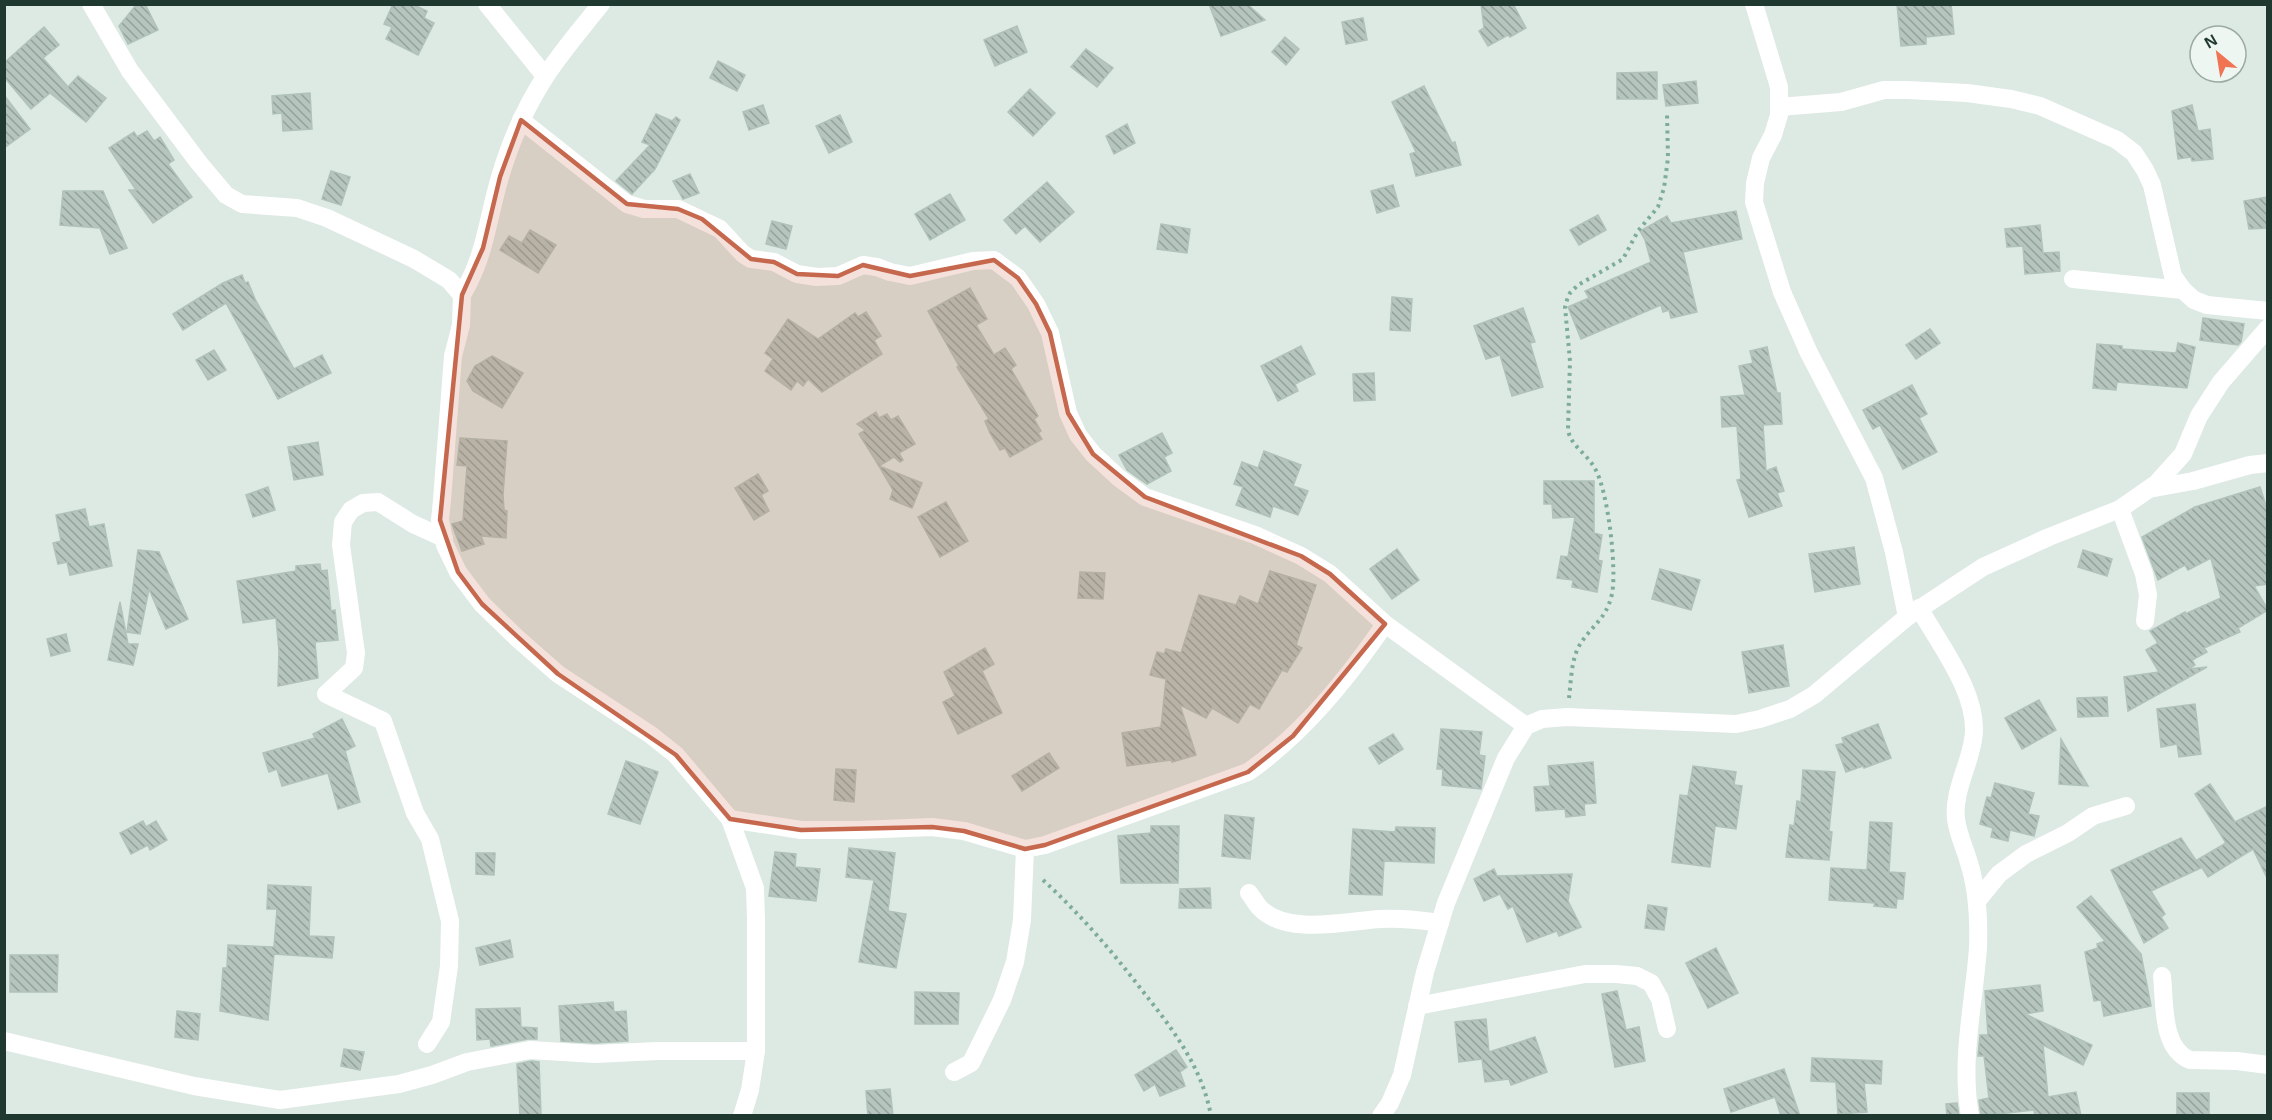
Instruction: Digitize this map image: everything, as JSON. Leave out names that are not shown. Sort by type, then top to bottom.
[{"type":"street","points":[[91,4],[130,71],[226,195],[242,204],[297,208],[327,218],[414,259],[449,280],[462,295]]},
{"type":"street","points":[[487,4],[545,76]]},
{"type":"street","points":[[601,4],[545,76],[521,120],[500,177],[483,248],[473,276],[462,295],[461,325],[453,356],[440,520],[445,545],[458,572],[482,604],[558,674],[651,735],[676,755],[730,819],[755,888],[756,1051],[750,1090],[742,1116]]},
{"type":"street","points":[[1754,4],[1779,87],[1779,115],[1773,135],[1761,159],[1755,183],[1754,202],[1782,292],[1809,353],[1874,478],[1913,613],[1959,677],[1969,698],[1975,721],[1973,741],[1957,799],[1955,817],[1959,837],[1969,862],[1979,917],[1977,968],[1966,1070],[1970,1116]]},
{"type":"street","points":[[1779,106],[1841,102],[1884,90],[1967,93],[2011,99],[2040,106],[2117,140],[2134,153],[2152,185],[2173,276],[2194,300],[2207,305],[2268,311]]},
{"type":"street","points":[[521,120],[627,204],[644,209],[678,209],[720,229],[743,254],[751,259],[774,262],[796,274],[818,277],[838,276],[863,265],[910,276],[973,261],[994,260],[1018,278],[1036,304],[1050,333],[1068,413],[1078,435],[1094,454],[1145,497],[1255,535],[1301,556],[1330,574],[1385,624],[1526,726]]},
{"type":"street","points":[[2073,279],[2183,290]]},
{"type":"street","points":[[1381,1116],[1390,1103],[1402,1075],[1417,1006],[1446,903],[1506,758],[1526,726],[1542,719],[1567,717],[1736,724],[1790,709],[1814,695],[1913,613],[1983,567],[2049,537],[2120,509],[2156,484],[2183,454],[2199,416],[2221,382],[2268,328]]},
{"type":"street","points":[[2147,489],[2193,481],[2250,465],[2268,463]]},
{"type":"street","points":[[426,1044],[441,1022],[449,966],[450,933],[450,921],[430,839],[415,813],[383,721],[326,694],[354,668],[356,653],[342,545],[343,522],[351,510],[363,503],[378,502],[413,524],[444,538]]},
{"type":"street","points":[[2120,509],[2144,574],[2148,596],[2145,621]]},
{"type":"street","points":[[1024,857],[1045,845],[1248,772],[1274,754],[1293,736],[1364,655],[1385,624]]},
{"type":"street","points":[[1977,901],[1999,874],[2026,854],[2068,833],[2093,816],[2126,806]]},
{"type":"street","points":[[730,819],[801,830],[932,827],[964,831],[1024,857]]},
{"type":"street","points":[[954,1072],[971,1063],[1002,1000],[1015,962],[1022,920],[1024,857]]},
{"type":"street","points":[[1249,893],[1260,909],[1276,918],[1296,924],[1320,925],[1408,918],[1440,923]]},
{"type":"street","points":[[1417,1006],[1585,974],[1616,974],[1637,976],[1651,983],[1660,999],[1667,1029]]},
{"type":"street","points":[[2163,976],[2167,1026],[2176,1051],[2183,1057],[2190,1060],[2237,1061],[2268,1065]]},
{"type":"street","points":[[4,1041],[194,1086],[280,1100],[399,1084],[467,1062],[530,1050],[595,1054],[658,1051],[756,1051]]},
{"type":"path","points":[[1567,717],[1574,660],[1585,636],[1598,624],[1605,611],[1611,596],[1614,574],[1603,490],[1595,467],[1575,445],[1568,430],[1570,361],[1565,307],[1570,293],[1578,285],[1623,259],[1638,231],[1658,207],[1663,194],[1668,158],[1667,114]]},
{"type":"path","points":[[1024,857],[1044,881],[1112,950],[1174,1032],[1192,1061],[1209,1104],[1211,1116]]},
{"type":"highlighted area","points":[[521,120],[627,204],[678,209],[702,219],[751,259],[774,262],[797,274],[838,276],[863,265],[910,276],[994,260],[1018,278],[1036,304],[1050,333],[1068,413],[1093,454],[1145,497],[1301,556],[1330,574],[1385,624],[1293,736],[1248,772],[1045,845],[1025,849],[964,831],[932,827],[801,830],[730,819],[676,755],[558,674],[482,604],[458,572],[440,520],[462,295],[483,248],[500,177]]},
{"type":"building","points":[[137,4],[145,4],[158,30],[128,44],[119,26]]},
{"type":"building","points":[[393,4],[412,4],[427,11],[424,18],[434,23],[418,55],[386,39],[392,27],[384,24]]},
{"type":"building","points":[[1209,4],[1247,4],[1265,20],[1221,36]]},
{"type":"building","points":[[1481,4],[1513,4],[1526,28],[1488,46],[1479,31],[1484,28]]},
{"type":"building","points":[[1897,4],[1951,4],[1954,34],[1926,37],[1926,44],[1901,46]]},
{"type":"building","points":[[1363,18],[1367,40],[1346,44],[1342,22]]},
{"type":"building","points":[[1017,26],[1027,52],[995,66],[984,40]]},
{"type":"building","points":[[44,27],[59,45],[43,58],[68,87],[78,76],[106,98],[86,122],[50,93],[31,109],[4,77],[4,63]]},
{"type":"building","points":[[1285,37],[1299,49],[1286,65],[1272,52]]},
{"type":"building","points":[[1086,49],[1113,68],[1097,87],[1071,67]]},
{"type":"building","points":[[718,61],[745,75],[737,91],[710,78]]},
{"type":"building","points":[[1657,72],[1657,99],[1617,99],[1617,73]]},
{"type":"building","points":[[1696,81],[1698,103],[1666,106],[1663,85]]},
{"type":"building","points":[[1424,86],[1452,143],[1455,142],[1461,165],[1416,176],[1410,154],[1416,152],[1392,102]]},
{"type":"building","points":[[1030,89],[1055,113],[1033,136],[1008,112]]},
{"type":"building","points":[[310,93],[312,129],[283,131],[282,113],[273,114],[272,96]]},
{"type":"building","points":[[4,95],[30,129],[4,148]]},
{"type":"building","points":[[763,105],[769,123],[749,130],[743,112]]},
{"type":"building","points":[[2192,105],[2198,131],[2210,129],[2213,159],[2192,161],[2191,157],[2178,159],[2172,111]]},
{"type":"building","points":[[656,114],[672,121],[676,117],[680,120],[655,169],[632,194],[616,181],[650,145],[642,142]]},
{"type":"building","points":[[840,115],[852,142],[829,153],[816,126]]},
{"type":"building","points":[[1127,124],[1135,143],[1114,154],[1106,136]]},
{"type":"building","points":[[147,131],[154,141],[160,137],[174,160],[168,164],[192,197],[153,223],[129,190],[136,190],[109,148],[134,132],[137,137]]},
{"type":"building","points":[[331,171],[350,177],[341,205],[322,199]]},
{"type":"building","points":[[690,174],[699,193],[683,199],[673,181]]},
{"type":"building","points":[[1047,182],[1074,212],[1040,242],[1025,226],[1016,234],[1004,220]]},
{"type":"building","points":[[1393,185],[1399,206],[1377,213],[1371,191]]},
{"type":"building","points":[[63,191],[103,191],[127,248],[110,254],[100,228],[60,225]]},
{"type":"building","points":[[950,194],[965,220],[930,240],[915,214]]},
{"type":"building","points":[[2268,197],[2268,228],[2249,229],[2244,201]]},
{"type":"building","points":[[1736,211],[1742,239],[1683,252],[1697,312],[1671,318],[1669,310],[1663,312],[1661,305],[1581,339],[1568,307],[1589,298],[1585,291],[1651,262],[1640,231],[1667,216],[1671,223]]},
{"type":"building","points":[[1598,215],[1606,230],[1579,245],[1570,230]]},
{"type":"building","points":[[772,221],[792,226],[786,249],[766,244]]},
{"type":"building","points":[[1161,224],[1190,229],[1187,253],[1157,249]]},
{"type":"building","points":[[2040,225],[2043,253],[2059,252],[2060,271],[2025,274],[2023,246],[2007,247],[2005,229]]},
{"type":"building","points":[[530,230],[556,245],[538,273],[500,250],[509,236],[522,243]]},
{"type":"building","points":[[242,275],[245,283],[248,282],[294,369],[322,355],[331,373],[278,399],[226,303],[183,330],[173,314],[223,283]]},
{"type":"building","points":[[970,288],[987,319],[976,325],[994,355],[1005,348],[1016,365],[1011,369],[1038,416],[1034,419],[1041,431],[1038,433],[1042,439],[1010,457],[1005,448],[1000,450],[990,433],[985,421],[989,419],[957,367],[959,366],[928,311]]},
{"type":"building","points":[[1392,297],[1412,299],[1410,331],[1390,330]]},
{"type":"building","points":[[1523,308],[1535,342],[1530,343],[1543,387],[1512,396],[1500,355],[1486,359],[1474,326]]},
{"type":"building","points":[[866,312],[881,336],[874,340],[882,354],[822,392],[808,379],[803,386],[797,381],[791,390],[765,371],[773,359],[765,353],[788,319],[818,339],[855,313],[858,317]]},
{"type":"building","points":[[2203,318],[2244,324],[2241,342],[2238,345],[2200,340]]},
{"type":"building","points":[[1930,329],[1940,343],[1916,359],[1906,345]]},
{"type":"building","points":[[2178,343],[2195,347],[2187,388],[2117,382],[2116,390],[2093,388],[2097,344],[2122,346],[2122,349],[2176,353]]},
{"type":"building","points":[[1301,346],[1315,374],[1295,384],[1298,391],[1278,401],[1261,366]]},
{"type":"building","points":[[1767,347],[1777,393],[1780,393],[1782,424],[1763,425],[1766,471],[1776,467],[1784,491],[1777,493],[1782,506],[1749,517],[1737,480],[1741,479],[1737,426],[1722,427],[1721,397],[1745,395],[1739,366],[1753,363],[1750,351]]},
{"type":"building","points":[[214,350],[226,370],[208,380],[196,360]]},
{"type":"building","points":[[492,356],[523,373],[502,408],[473,391],[467,381],[475,366]]},
{"type":"building","points":[[1374,373],[1375,400],[1354,401],[1353,374]]},
{"type":"building","points":[[1912,385],[1927,414],[1919,418],[1937,452],[1903,469],[1880,425],[1873,429],[1863,410]]},
{"type":"building","points":[[876,412],[879,418],[887,414],[891,420],[898,416],[915,444],[899,453],[903,460],[900,462],[894,457],[879,466],[859,434],[865,430],[857,424]]},
{"type":"building","points":[[1162,433],[1172,453],[1164,457],[1171,471],[1147,484],[1127,470],[1119,455]]},
{"type":"building","points":[[460,438],[507,441],[503,495],[504,510],[507,511],[506,538],[481,536],[484,544],[462,551],[452,524],[463,521],[467,466],[457,465]]},
{"type":"building","points":[[318,442],[323,475],[294,480],[288,447]]},
{"type":"building","points":[[1264,451],[1301,465],[1293,486],[1308,491],[1298,515],[1273,506],[1270,517],[1236,505],[1243,487],[1234,484],[1242,462],[1258,468]]},
{"type":"building","points":[[879,466],[922,483],[912,508],[890,499],[893,490]]},
{"type":"building","points":[[758,474],[768,491],[761,495],[769,511],[754,520],[735,488]]},
{"type":"building","points":[[1544,481],[1594,481],[1594,533],[1602,535],[1598,560],[1602,561],[1597,592],[1572,587],[1573,580],[1557,578],[1561,556],[1568,557],[1575,517],[1553,518],[1552,504],[1544,504]]},
{"type":"building","points":[[268,487],[275,510],[253,517],[246,495]]},
{"type":"building","points":[[2260,487],[2268,512],[2268,584],[2254,586],[2268,610],[2238,628],[2240,632],[2204,648],[2207,652],[2192,660],[2195,665],[2188,669],[2207,667],[2128,711],[2124,677],[2159,672],[2146,650],[2158,643],[2150,631],[2185,612],[2185,614],[2221,598],[2211,558],[2188,570],[2185,565],[2158,580],[2142,537],[2195,507]]},
{"type":"building","points":[[946,502],[968,541],[940,557],[918,517]]},
{"type":"building","points":[[85,509],[89,527],[104,524],[112,566],[70,575],[67,562],[58,564],[53,543],[61,541],[56,515]]},
{"type":"building","points":[[1854,547],[1860,584],[1815,592],[1809,554]]},
{"type":"building","points":[[1397,549],[1419,580],[1392,599],[1370,569]]},
{"type":"building","points":[[138,550],[159,552],[188,619],[166,629],[149,589],[140,634],[127,632]]},
{"type":"building","points":[[2083,550],[2112,559],[2107,576],[2078,567]]},
{"type":"building","points":[[320,564],[321,571],[327,570],[331,611],[335,610],[338,640],[315,642],[318,678],[278,686],[279,651],[276,618],[243,623],[237,581],[296,571],[296,566]]},
{"type":"building","points":[[1660,569],[1700,580],[1691,610],[1652,599]]},
{"type":"building","points":[[1270,571],[1316,585],[1296,645],[1302,648],[1287,672],[1282,670],[1259,709],[1250,704],[1238,723],[1212,708],[1206,718],[1180,705],[1196,755],[1172,762],[1171,760],[1127,766],[1122,733],[1161,727],[1166,679],[1150,675],[1157,652],[1164,654],[1166,649],[1181,653],[1199,595],[1236,605],[1240,596],[1258,604]]},
{"type":"building","points":[[1080,572],[1105,573],[1103,599],[1078,598]]},
{"type":"building","points":[[120,602],[128,644],[138,644],[133,665],[108,660]]},
{"type":"building","points":[[66,634],[70,651],[51,656],[47,639]]},
{"type":"building","points":[[1783,645],[1789,686],[1749,693],[1742,652]]},
{"type":"building","points":[[985,648],[994,664],[982,671],[1002,713],[958,734],[943,702],[955,696],[944,672]]},
{"type":"building","points":[[2107,697],[2108,716],[2078,717],[2077,698]]},
{"type":"building","points":[[2039,700],[2056,730],[2022,749],[2005,718]]},
{"type":"building","points":[[2195,704],[2201,754],[2179,757],[2177,744],[2161,747],[2157,709]]},
{"type":"building","points":[[342,719],[355,746],[345,751],[360,802],[338,809],[328,773],[282,786],[277,769],[269,772],[263,753],[315,738],[313,734]]},
{"type":"building","points":[[1878,724],[1891,758],[1846,772],[1836,745],[1844,743],[1842,738]]},
{"type":"building","points":[[1441,729],[1482,732],[1479,755],[1485,756],[1481,789],[1442,785],[1443,769],[1437,769]]},
{"type":"building","points":[[1393,734],[1403,749],[1379,764],[1369,748]]},
{"type":"building","points":[[2061,739],[2088,786],[2059,784]]},
{"type":"building","points":[[1049,753],[1059,768],[1022,791],[1012,776]]},
{"type":"building","points":[[626,761],[658,772],[640,824],[608,814]]},
{"type":"building","points":[[1593,762],[1596,803],[1584,804],[1585,815],[1566,817],[1565,809],[1536,811],[1534,787],[1550,786],[1548,766]]},
{"type":"building","points":[[1693,766],[1736,772],[1734,785],[1742,786],[1736,829],[1715,826],[1710,867],[1672,862],[1680,795],[1688,796]]},
{"type":"building","points":[[836,769],[856,770],[854,802],[834,800]]},
{"type":"building","points":[[1803,770],[1835,772],[1829,831],[1832,832],[1829,860],[1786,857],[1790,825],[1794,826],[1797,801],[1801,802]]},
{"type":"building","points":[[1995,783],[2034,793],[2028,814],[2039,816],[2034,836],[2010,830],[2008,841],[1991,837],[1993,828],[1980,824],[1987,797],[1991,798]]},
{"type":"building","points":[[2210,784],[2235,822],[2268,806],[2268,880],[2253,849],[2208,877],[2197,860],[2226,843],[2195,794]]},
{"type":"building","points":[[1225,815],[1254,818],[1250,859],[1222,856]]},
{"type":"building","points":[[143,821],[146,827],[156,821],[167,840],[150,850],[148,845],[131,854],[120,833]]},
{"type":"building","points":[[1870,822],[1892,823],[1889,872],[1905,873],[1903,899],[1897,899],[1896,908],[1874,906],[1875,903],[1829,900],[1831,868],[1867,870]]},
{"type":"building","points":[[1151,826],[1179,826],[1178,883],[1121,883],[1118,836],[1151,833]]},
{"type":"building","points":[[1396,827],[1435,828],[1434,863],[1384,861],[1382,895],[1349,894],[1353,829],[1395,832]]},
{"type":"building","points":[[2181,838],[2201,868],[2151,891],[2165,914],[2161,917],[2168,928],[2144,943],[2111,870]]},
{"type":"building","points":[[849,848],[895,853],[888,911],[906,914],[896,968],[859,962],[874,880],[846,877]]},
{"type":"building","points":[[775,852],[796,854],[795,867],[820,869],[816,901],[769,896]]},
{"type":"building","points":[[476,853],[495,853],[494,875],[476,874]]},
{"type":"building","points":[[1494,869],[1497,876],[1572,874],[1568,901],[1581,927],[1559,936],[1557,931],[1527,942],[1513,906],[1508,909],[1500,894],[1484,901],[1474,879]]},
{"type":"building","points":[[268,885],[311,887],[309,936],[334,937],[332,958],[274,954],[268,1020],[220,1011],[223,968],[227,968],[228,945],[274,947],[277,909],[267,909]]},
{"type":"building","points":[[1210,888],[1211,908],[1179,908],[1180,889]]},
{"type":"building","points":[[2091,896],[2141,954],[2151,1006],[2104,1016],[2101,1000],[2094,1001],[2085,952],[2098,948],[2097,944],[2105,941],[2077,907]]},
{"type":"building","points":[[1648,905],[1667,908],[1664,930],[1645,928]]},
{"type":"building","points":[[510,940],[513,957],[480,965],[476,948]]},
{"type":"building","points":[[1716,948],[1738,993],[1708,1008],[1686,963]]},
{"type":"building","points":[[10,955],[58,955],[57,992],[10,992]]},
{"type":"building","points":[[2040,985],[2043,1011],[2025,1014],[2092,1045],[2083,1065],[2043,1045],[2048,1097],[2076,1092],[2081,1116],[2035,1116],[2034,1110],[1981,1116],[1979,1100],[1989,1098],[1984,1056],[1978,1056],[1980,1035],[1988,1035],[1985,991]]},
{"type":"building","points":[[1617,991],[1626,1030],[1639,1027],[1645,1061],[1615,1067],[1602,994]]},
{"type":"building","points":[[915,992],[959,993],[958,1024],[915,1024]]},
{"type":"building","points":[[613,1002],[614,1012],[626,1011],[628,1041],[595,1043],[561,1041],[559,1006]]},
{"type":"building","points":[[520,1008],[521,1027],[537,1028],[537,1039],[491,1046],[490,1039],[477,1040],[476,1009]]},
{"type":"building","points":[[177,1011],[200,1014],[198,1040],[175,1037]]},
{"type":"building","points":[[1486,1019],[1489,1052],[1535,1037],[1547,1072],[1511,1085],[1509,1079],[1485,1082],[1482,1059],[1459,1062],[1455,1022]]},
{"type":"building","points":[[344,1049],[364,1052],[360,1070],[341,1066]]},
{"type":"building","points":[[1176,1050],[1187,1067],[1180,1072],[1185,1086],[1160,1096],[1155,1084],[1144,1091],[1135,1075]]},
{"type":"building","points":[[1812,1058],[1882,1061],[1881,1084],[1864,1083],[1867,1112],[1838,1114],[1836,1082],[1811,1081]]},
{"type":"building","points":[[539,1062],[541,1116],[520,1116],[517,1064]]},
{"type":"building","points":[[1784,1069],[1800,1116],[1781,1116],[1775,1097],[1731,1112],[1724,1089]]},
{"type":"building","points":[[890,1089],[893,1116],[868,1116],[866,1091]]},
{"type":"building","points":[[2177,1093],[2209,1093],[2209,1116],[2177,1116]]},
{"type":"building","points":[[1957,1103],[1959,1116],[1947,1116],[1946,1104]]}]
